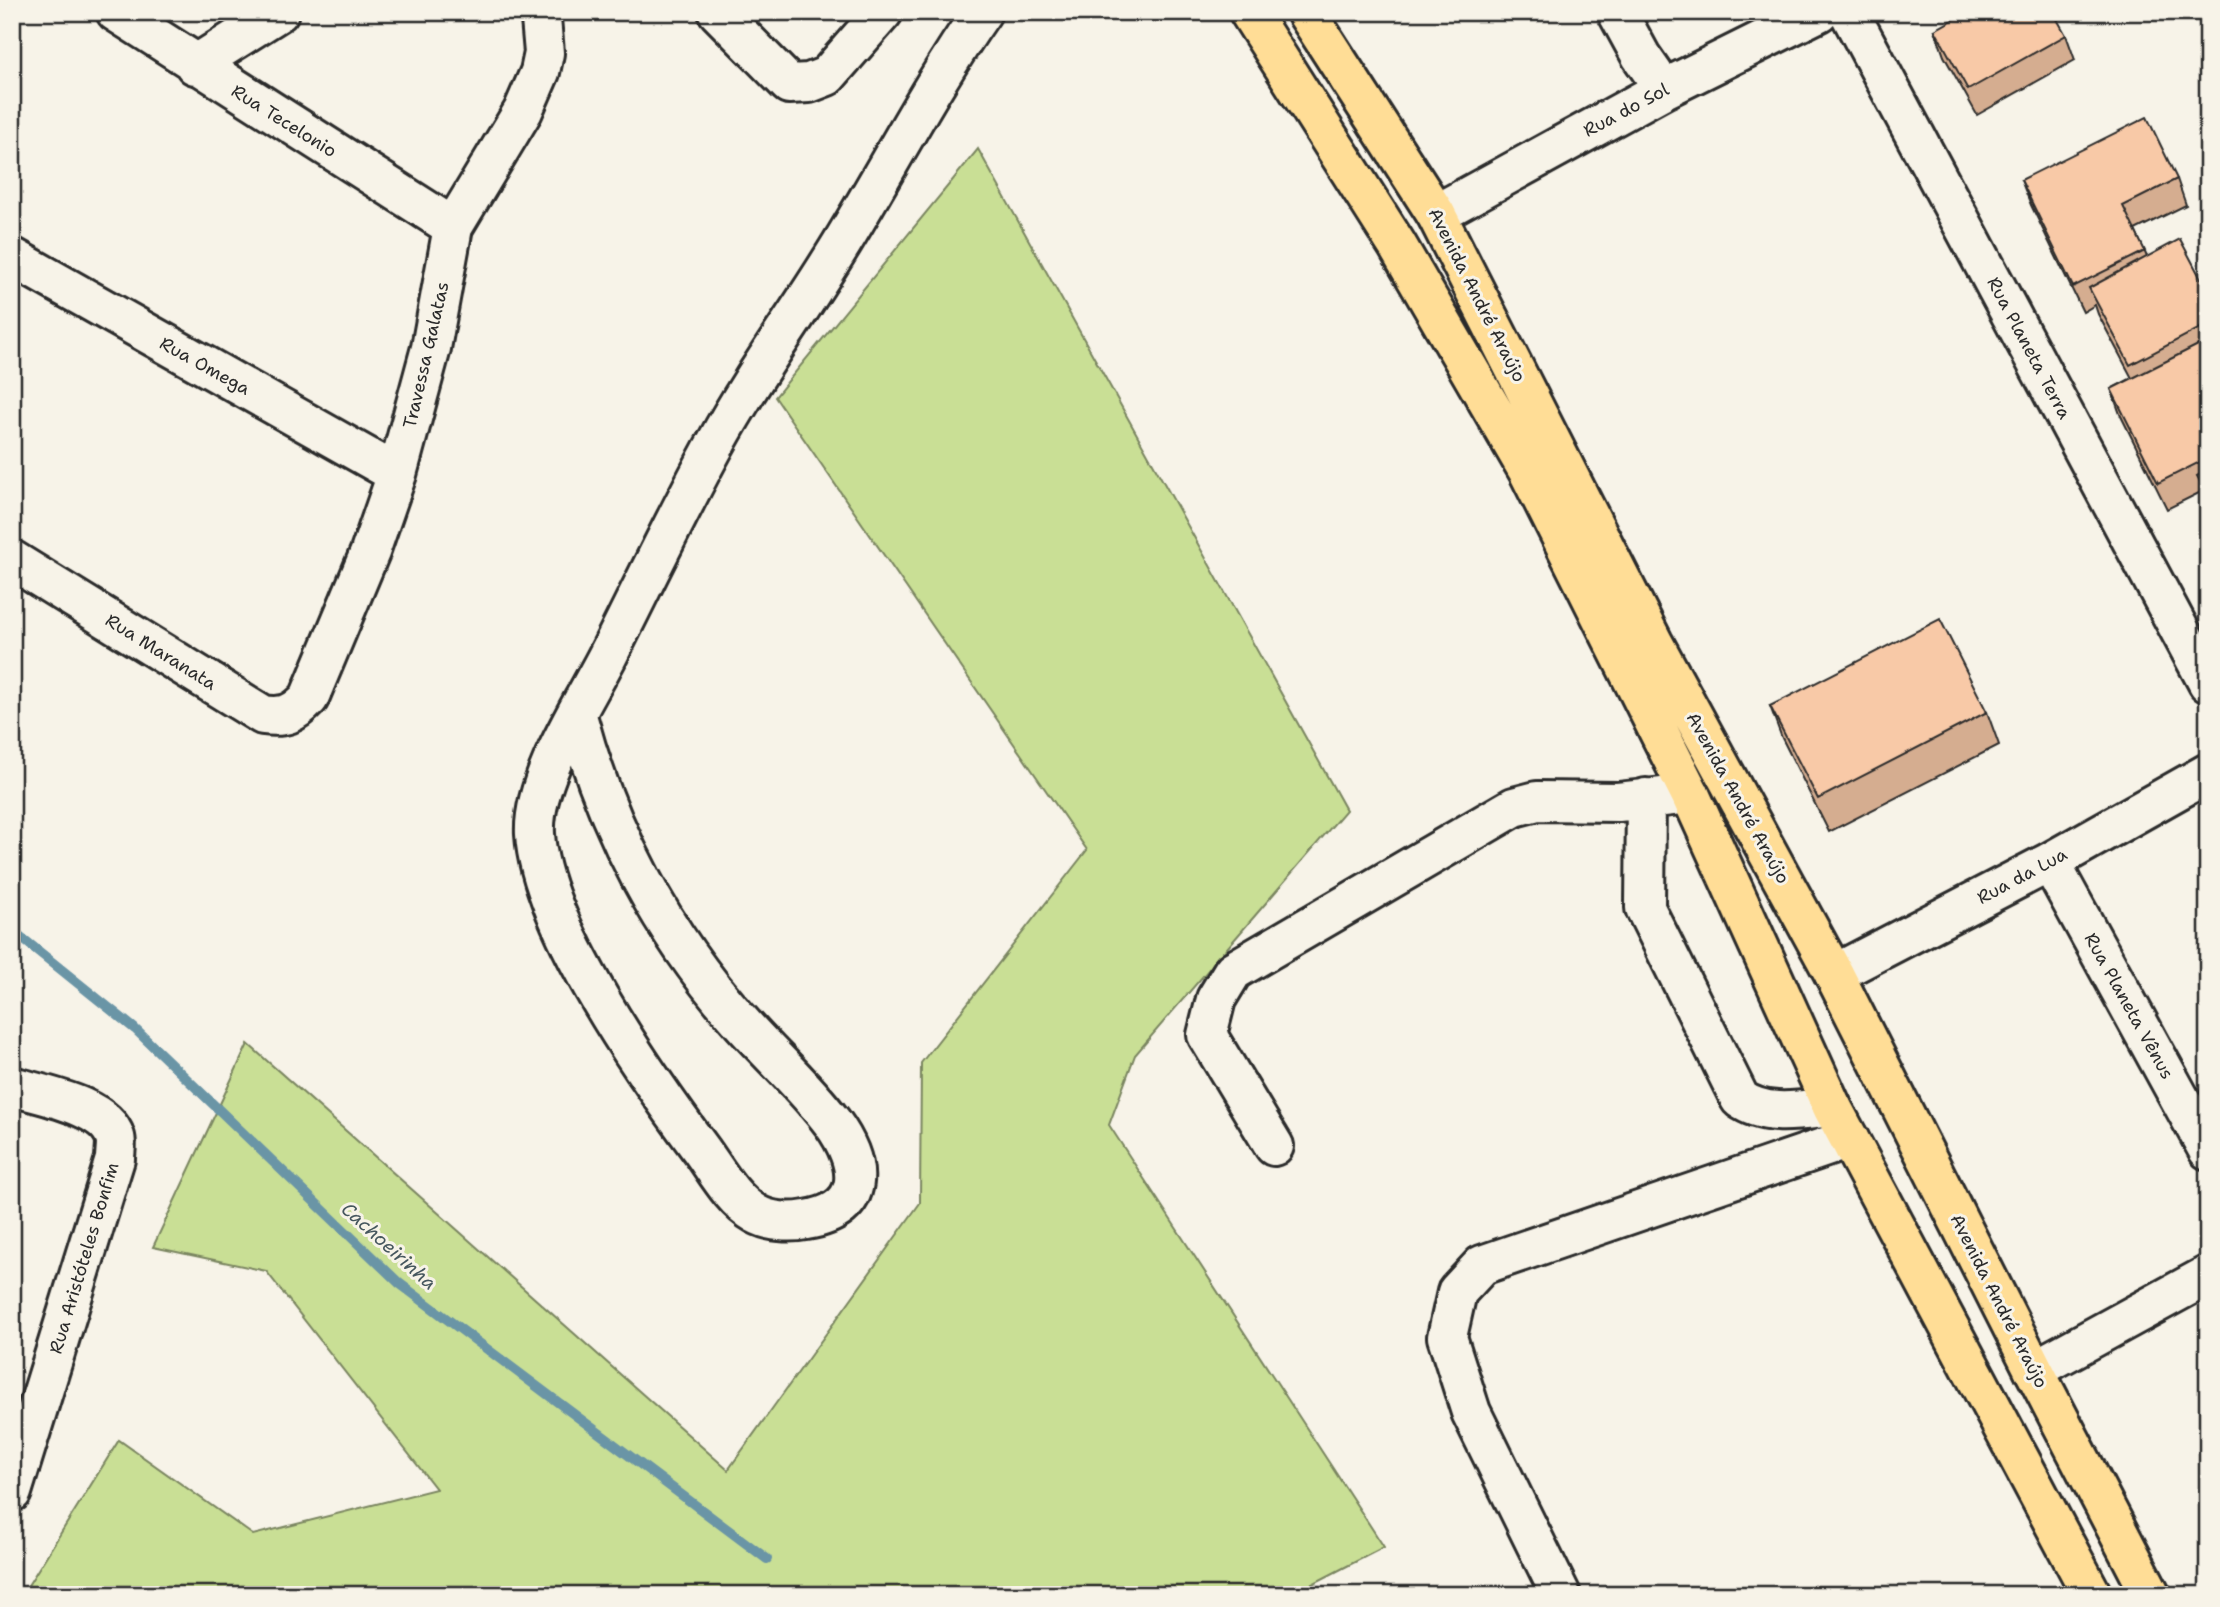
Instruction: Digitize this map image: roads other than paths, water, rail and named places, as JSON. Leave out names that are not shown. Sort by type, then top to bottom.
[{"type":"main road","points":[[1249,12],[1396,245],[1528,471],[1690,794],[1840,1123],[2092,1595]]},
{"type":"main road","name":"Avenida André Araújo","points":[[1306,12],[1436,214],[1653,642],[1834,974],[2151,1595]]},
{"type":"street","name":"Rua Tecelonio","points":[[116,12],[195,65],[453,227]]},
{"type":"street","points":[[195,65],[279,12]]},
{"type":"street","points":[[718,12],[789,84],[809,83],[827,76],[883,12]]},
{"type":"street","points":[[577,716],[590,764],[622,843],[670,930],[738,1019],[817,1102],[847,1142],[855,1163],[855,1185],[846,1203],[831,1213],[786,1223],[756,1214],[734,1195],[680,1122],[586,975],[543,877],[535,832],[540,789],[577,716],[718,439],[843,241],[982,12]]},
{"type":"street","points":[[1617,12],[1641,56],[1664,89]]},
{"type":"street","name":"Rua do Sol","points":[[1436,214],[1664,89],[1819,12]]},
{"type":"street","name":"Rua Planeta Terra","points":[[1849,12],[2208,683]]},
{"type":"street","name":"Travessa Galatas","points":[[309,698],[370,552],[397,474],[431,348],[453,227],[523,111],[540,72],[544,44],[541,19]]},
{"type":"street","name":"Rua Omega","points":[[12,257],[397,474]]},
{"type":"street","name":"Rua Maranata","points":[[12,560],[263,715],[279,717],[295,713],[309,698]]},
{"type":"street","name":"Rua da Lua","points":[[1834,974],[2050,862],[2208,772]]},
{"type":"street","points":[[1274,1146],[1207,1035],[1216,999],[1233,971],[1514,807],[1537,801],[1618,802],[1690,794]]},
{"type":"street","points":[[1646,798],[1645,908],[1740,1099],[1751,1107],[1768,1112],[1840,1123]]},
{"type":"street","name":"Rua Planeta Vênus","points":[[2050,862],[2208,1150]]},
{"type":"street","name":"Rua Aristóteles Bonfim","points":[[12,1086],[89,1110],[106,1121],[116,1138],[115,1159],[12,1492]]},
{"type":"street","points":[[1561,1595],[1471,1412],[1447,1337],[1457,1292],[1482,1265],[1840,1123]]},
{"type":"street","points":[[2034,1370],[2208,1275]]},
{"type":"waterway","name":"Cachoeirinha","points":[[12,930],[135,1029],[399,1283],[767,1559]]}]
